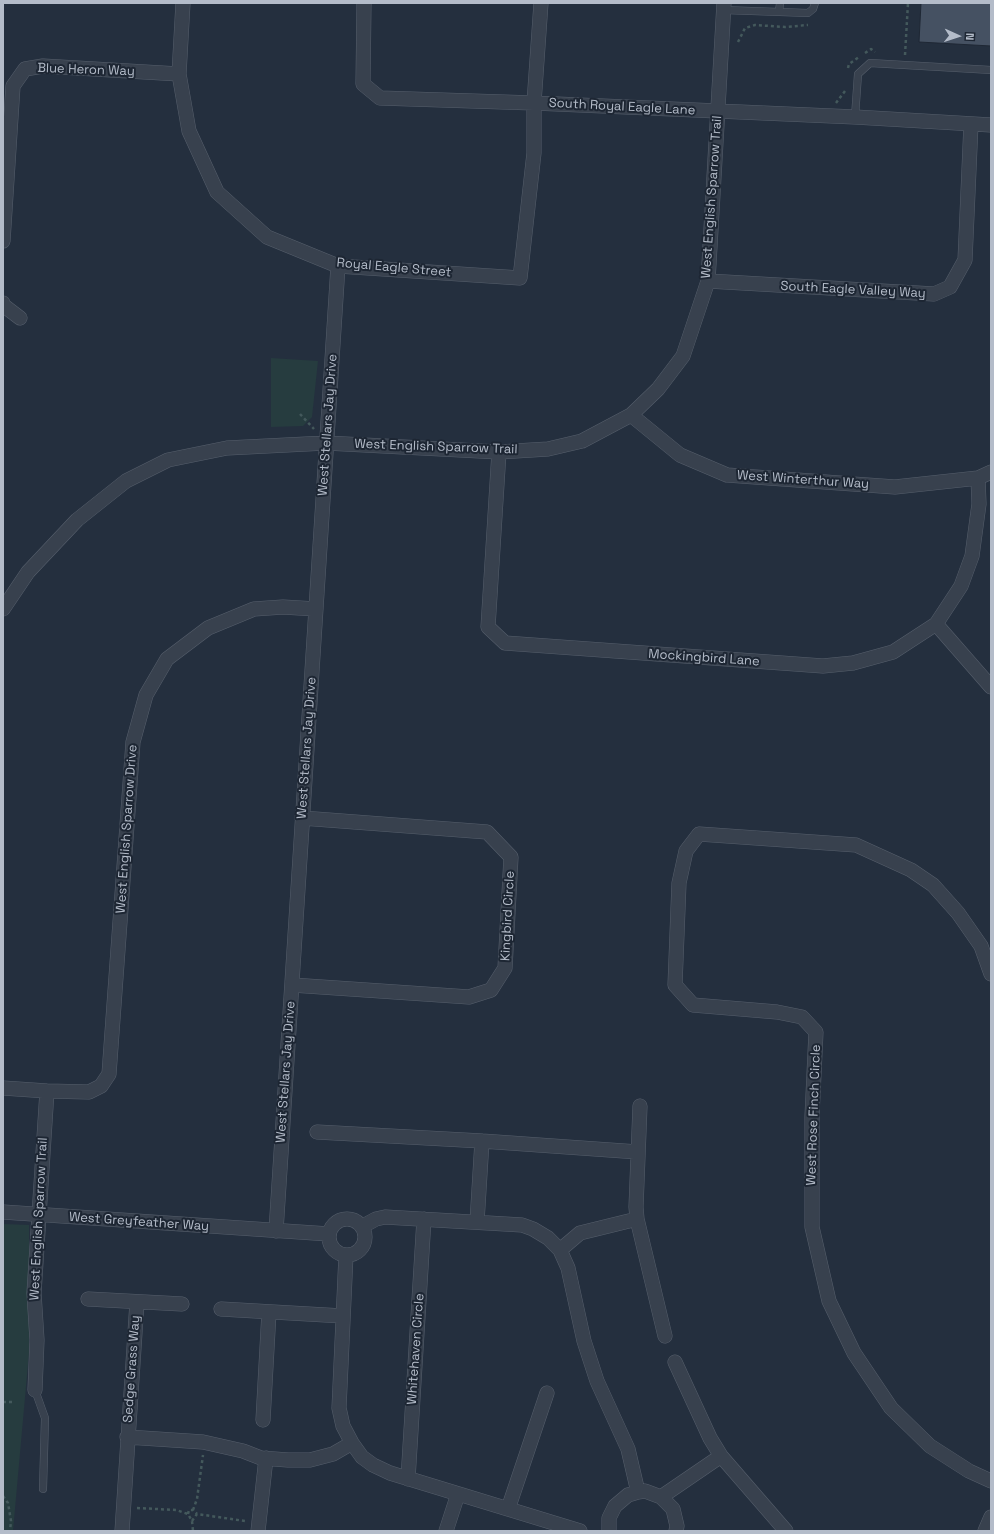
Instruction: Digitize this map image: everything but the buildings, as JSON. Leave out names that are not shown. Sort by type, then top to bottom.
[{"type":"street","name":"Royal Eagle Street","points":[[183,3],[179,74],[189,131],[217,192],[267,237],[338,266],[520,278],[534,153],[534,103]]},
{"type":"street","name":"South Royal Eagle Lane","points":[[364,3],[363,84],[380,98],[855,117],[991,125]]},
{"type":"street","points":[[534,103],[541,3]]},
{"type":"street","name":"West English Sparrow Trail","points":[[3,609],[28,572],[78,520],[126,481],[168,460],[227,448],[326,443],[499,452],[548,449],[582,441],[631,415],[658,389],[683,356],[708,281],[724,7]]},
{"type":"street","name":"Blue Heron Way","points":[[3,241],[13,86],[25,69],[43,66],[179,74]]},
{"type":"street","name":"South Eagle Valley Way","points":[[708,281],[934,294],[950,287],[965,260],[971,124]]},
{"type":"street","name":"West Stellars Jay Drive","points":[[276,1230],[338,266]]},
{"type":"street","points":[[3,303],[3,305],[20,318]]},
{"type":"street","name":"West Winterthur Way","points":[[631,415],[680,456],[728,474],[895,488],[978,478],[991,472]]},
{"type":"street","name":"Mockingbird Lane","points":[[499,452],[488,627],[505,643],[823,666],[853,663],[893,652],[936,624],[961,586],[972,556],[979,504],[978,478]]},
{"type":"street","name":"West English Sparrow Drive","points":[[47,1091],[89,1092],[101,1086],[109,1074],[133,742],[146,695],[168,659],[208,628],[254,609],[283,607],[316,609]]},
{"type":"street","points":[[936,624],[991,687]]},
{"type":"street","name":"Kingbird Circle","points":[[292,985],[469,997],[491,990],[505,968],[511,857],[487,832],[302,818]]},
{"type":"street","name":"West Rose Finch Circle","points":[[991,974],[980,946],[958,913],[933,885],[911,870],[856,845],[699,834],[686,851],[679,884],[675,985],[693,1005],[777,1012],[802,1017],[816,1032],[812,1116],[812,1226],[828,1301],[854,1353],[891,1408],[930,1446],[969,1471],[991,1481]]},
{"type":"street","points":[[3,1088],[47,1091]]},
{"type":"street","name":"West English Sparrow Trail","points":[[34,1390],[37,1340],[34,1293],[47,1091]]},
{"type":"street","points":[[640,1106],[636,1208],[637,1219],[665,1336]]},
{"type":"street","points":[[316,1132],[482,1141],[638,1152]]},
{"type":"street","points":[[477,1222],[482,1141]]},
{"type":"street","name":"West Greyfeather Way","points":[[3,1212],[276,1230]]},
{"type":"street","points":[[363,1226],[376,1219],[385,1217],[477,1222],[522,1225],[533,1229],[548,1238],[560,1250],[568,1268],[584,1341],[597,1381],[628,1449],[638,1492]]},
{"type":"street","points":[[350,1218],[356,1220],[363,1226],[366,1235],[365,1243],[360,1251],[354,1254],[346,1255],[334,1250],[329,1242],[329,1234],[332,1226],[341,1219],[350,1218]]},
{"type":"street","name":"Whitehaven Circle","points":[[408,1479],[424,1219]]},
{"type":"street","points":[[560,1250],[580,1233],[637,1219]]},
{"type":"street","points":[[276,1230],[329,1234]]},
{"type":"street","points":[[346,1255],[339,1408],[343,1426],[352,1443],[362,1456],[373,1465],[390,1473],[580,1531]]},
{"type":"street","name":"Sedge Grass Way","points":[[88,1299],[182,1304]]},
{"type":"street","name":"Sedge Grass Way","points":[[122,1531],[137,1302]]},
{"type":"street","points":[[221,1309],[343,1316]]},
{"type":"street","points":[[263,1420],[269,1312]]},
{"type":"street","points":[[675,1362],[710,1438],[721,1456],[786,1531]]},
{"type":"street","points":[[508,1510],[547,1393]]},
{"type":"street","name":"Sedge Grass Way","points":[[127,1437],[204,1442],[243,1451],[261,1458],[288,1460],[310,1460],[333,1454],[352,1443]]},
{"type":"street","points":[[661,1497],[721,1456]]},
{"type":"street","points":[[258,1527],[266,1458]]},
{"type":"street","points":[[609,1531],[609,1518],[615,1506],[628,1495],[645,1491],[661,1497],[673,1509],[677,1526],[676,1531]]},
{"type":"street","points":[[446,1531],[458,1494]]},
{"type":"street","points":[[985,1531],[991,1517]]},
{"type":"lane","points":[[779,12],[780,3]]},
{"type":"lane","points":[[724,7],[808,13],[813,9],[815,3]]},
{"type":"lane","points":[[855,117],[858,74],[870,63],[991,70]]},
{"type":"lane","points":[[34,1390],[45,1418],[43,1489]]},
{"type":"path","points":[[905,56],[908,3]]},
{"type":"path","points":[[3,1402],[12,1402]]},
{"type":"path","points":[[188,1514],[190,1510],[193,1510],[197,1499],[204,1442]]},
{"type":"path","points":[[3,1496],[8,1503],[11,1521],[10,1531]]},
{"type":"path","points":[[124,1507],[176,1510],[188,1514],[192,1521],[193,1531]]},
{"type":"path","points":[[193,1510],[197,1514],[258,1527]]},
{"type":"path","points":[[192,1521],[197,1514]]},
{"type":"green space","points":[[271,358],[318,361],[312,417],[303,426],[271,427]]},
{"type":"green space","points":[[3,1224],[29,1225],[29,1353],[13,1531],[3,1531]]}]
